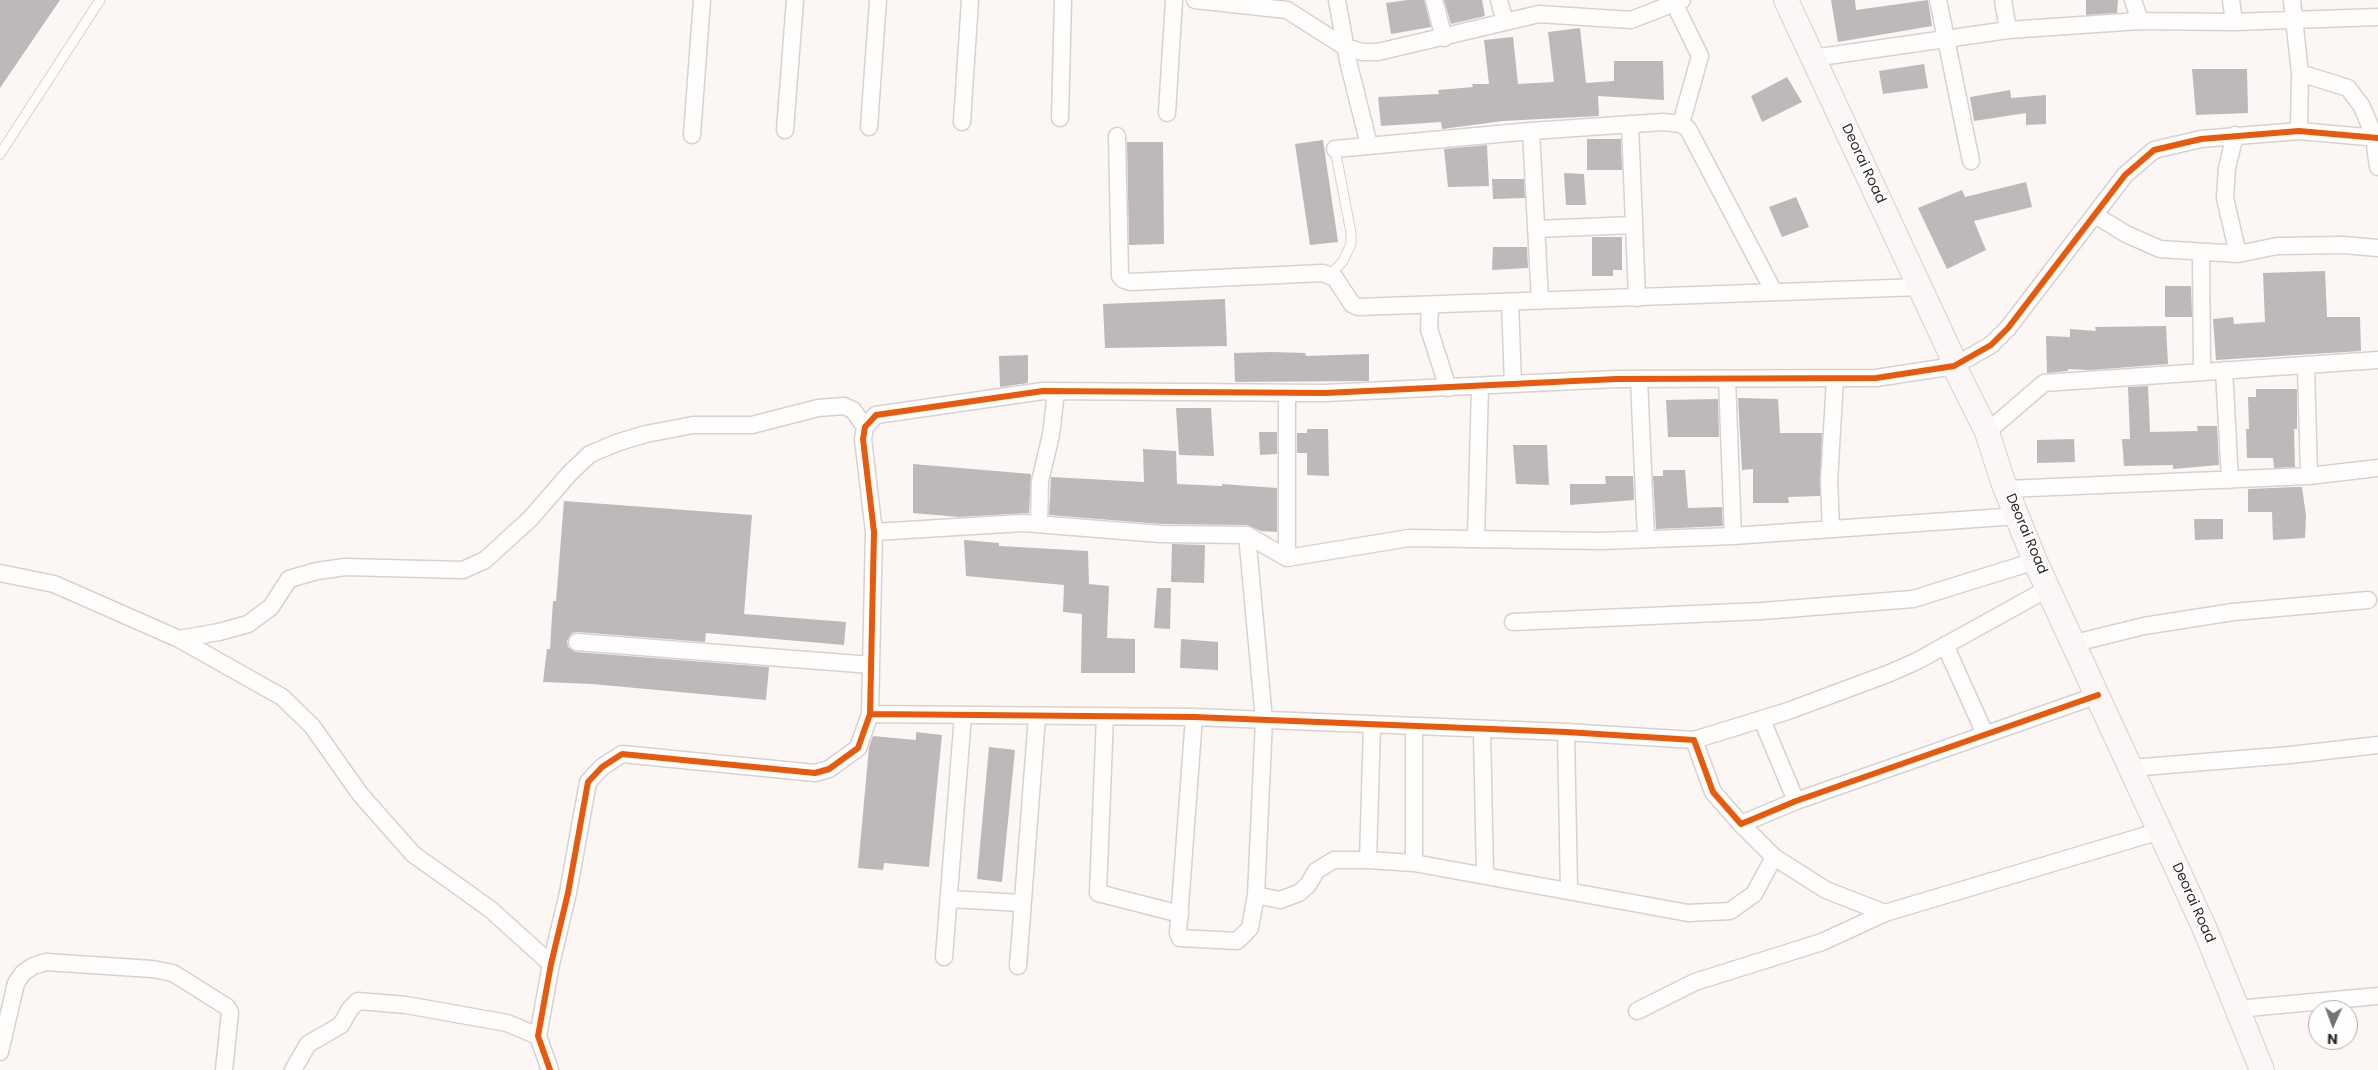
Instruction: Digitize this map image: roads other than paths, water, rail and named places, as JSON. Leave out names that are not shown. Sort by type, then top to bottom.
[{"type":"street","points":[[692,135],[702,0]]},
{"type":"street","points":[[785,130],[795,0]]},
{"type":"street","points":[[869,126],[878,0]]},
{"type":"street","points":[[962,122],[970,0]]},
{"type":"street","points":[[1060,118],[1063,0]]},
{"type":"street","points":[[1167,114],[1174,0]]},
{"type":"street","points":[[1195,0],[1240,2],[1287,10],[1345,47],[1362,52],[1378,52],[1444,38],[1505,22],[1550,14],[1631,20],[1678,2],[1700,56],[1681,124]]},
{"type":"street","points":[[1337,0],[1345,47],[1369,145]]},
{"type":"street","points":[[1434,0],[1444,38]]},
{"type":"street","points":[[1498,0],[1505,22]]},
{"type":"street","name":"Deorai Road","points":[[1786,0],[1920,287],[1954,366],[1987,432],[2035,560],[2075,643],[2204,927],[2262,1070]]},
{"type":"street","points":[[1938,0],[1971,161]]},
{"type":"street","points":[[2002,0],[2008,30]]},
{"type":"street","points":[[2133,0],[2140,21]]},
{"type":"street","points":[[2231,0],[2234,22]]},
{"type":"street","points":[[2292,0],[2300,73],[2299,131]]},
{"type":"street","points":[[1813,58],[2008,30],[2140,21],[2234,22],[2378,17]]},
{"type":"street","points":[[2300,73],[2348,88],[2362,105],[2376,138],[2378,167]]},
{"type":"street","points":[[1335,149],[1531,131],[1663,122],[1681,124],[1688,129],[1774,292]]},
{"type":"street","points":[[1630,124],[1637,298]]},
{"type":"street","points":[[1531,131],[1540,301]]},
{"type":"street","points":[[550,1070],[538,1036],[551,964],[568,893],[588,782],[602,767],[622,754],[815,773],[829,770],[858,748],[870,714],[874,532],[862,439],[865,427],[876,415],[1044,392],[1287,393],[1639,379],[1876,378],[1954,366],[1991,345],[2008,328],[2125,175],[2154,150],[2201,139],[2299,131],[2376,138]]},
{"type":"street","points":[[2235,135],[2227,168],[2225,198],[2238,254]]},
{"type":"street","points":[[1117,136],[1120,276],[1124,280],[1330,275],[1335,278],[1352,304],[1358,308],[1920,287]]},
{"type":"street","points":[[2095,215],[2126,234],[2160,249],[2238,254],[2277,246],[2343,245],[2378,248]]},
{"type":"street","points":[[1536,229],[1633,225]]},
{"type":"street","points":[[2201,252],[2202,371]]},
{"type":"street","points":[[1510,302],[1513,384]]},
{"type":"street","points":[[1430,305],[1429,329],[1448,388]]},
{"type":"street","points":[[1987,432],[2044,383],[2378,360]]},
{"type":"street","points":[[2306,365],[2309,476]]},
{"type":"street","points":[[2224,370],[2230,480]]},
{"type":"street","points":[[1831,529],[1829,480],[1836,378]]},
{"type":"street","points":[[1639,379],[1646,539]]},
{"type":"street","points":[[1727,379],[1733,536]]},
{"type":"street","points":[[1476,539],[1480,386]]},
{"type":"street","points":[[1039,524],[1040,481],[1051,435],[1056,392]]},
{"type":"street","points":[[1287,393],[1287,558]]},
{"type":"street","points":[[179,639],[219,632],[248,624],[271,607],[289,579],[317,571],[345,567],[462,570],[485,560],[531,518],[569,474],[590,454],[619,442],[646,434],[693,425],[752,425],[818,408],[844,406],[853,410],[865,427]]},
{"type":"street","points":[[2007,489],[2309,476],[2378,468]]},
{"type":"street","points":[[874,532],[1023,523],[1161,534],[1247,535],[1287,558],[1409,538],[1600,541],[1733,536],[2018,516]]},
{"type":"street","points":[[1194,717],[1178,933],[1180,938],[1236,941],[1250,928],[1256,895],[1264,720],[1247,535]]},
{"type":"street","points":[[1513,622],[1762,611],[1913,599],[2035,560]]},
{"type":"street","points":[[0,573],[54,584],[179,639],[282,697],[312,726],[360,794],[413,854],[490,909],[551,964]]},
{"type":"street","points":[[870,714],[1194,717],[1372,726],[1566,732],[1694,740],[1762,720],[1890,673],[1917,661],[2049,588]]},
{"type":"street","points":[[2075,643],[2144,626],[2233,612],[2368,600]]},
{"type":"street","points":[[577,642],[871,665]]},
{"type":"street","points":[[1945,645],[1985,734]]},
{"type":"street","points":[[1740,824],[1796,801],[2098,695]]},
{"type":"street","points":[[944,957],[963,715]]},
{"type":"street","points":[[1018,966],[1037,716]]},
{"type":"street","points":[[1105,716],[1098,893],[1180,914]]},
{"type":"street","points":[[1762,720],[1796,801]]},
{"type":"street","points":[[1368,860],[1372,726]]},
{"type":"street","points":[[1414,726],[1414,863]]},
{"type":"street","points":[[1482,729],[1485,875]]},
{"type":"street","points":[[1566,732],[1569,891]]},
{"type":"street","points":[[1694,740],[1713,792],[1740,824],[1774,857],[1826,890],[1885,913]]},
{"type":"street","points":[[2131,768],[2290,755],[2378,745]]},
{"type":"street","points":[[1637,1011],[1695,982],[1822,942],[1885,913],[2160,831]]},
{"type":"street","points":[[1256,895],[1280,900],[1299,893],[1308,884],[1316,871],[1334,860],[1368,860],[1414,863],[1688,913],[1730,911],[1754,894],[1774,857]]},
{"type":"street","points":[[949,899],[1022,902]]},
{"type":"street","points":[[0,1052],[16,983],[23,973],[33,966],[46,962],[152,969],[173,973],[227,1007],[230,1012],[224,1070]]},
{"type":"street","points":[[2237,1009],[2378,996]]},
{"type":"street","points":[[293,1070],[308,1044],[341,1025],[350,1009],[358,1001],[406,1005],[507,1022],[538,1036]]},
{"type":"lane","points":[[0,154],[100,0]]},
{"type":"lane","points":[[1330,275],[1347,253],[1351,239],[1335,149]]}]
